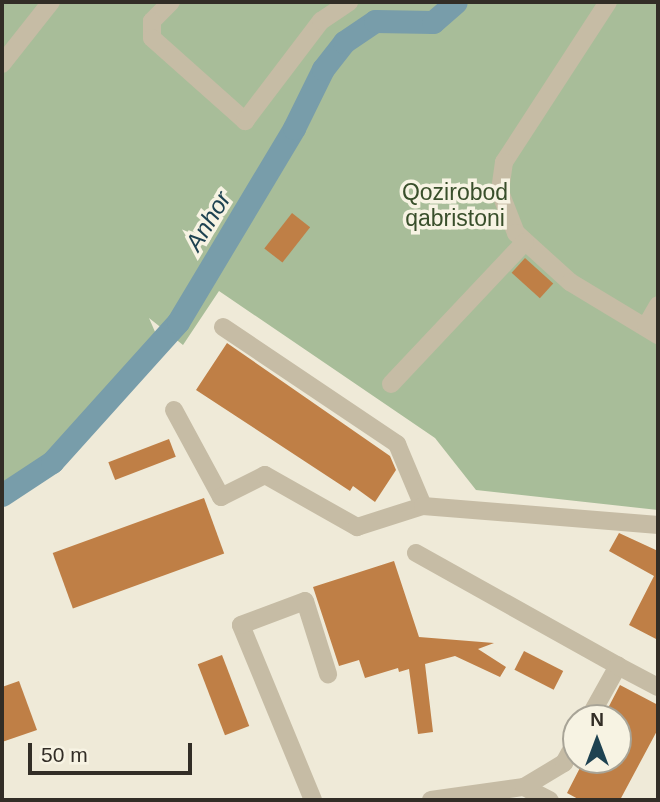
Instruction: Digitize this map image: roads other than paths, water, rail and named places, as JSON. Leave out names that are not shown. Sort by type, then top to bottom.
[{"type":"lane","points":[[2,64],[51,2]]},
{"type":"lane","points":[[171,2],[152,21],[152,38],[245,121],[321,21],[349,2]]},
{"type":"lane","points":[[608,2],[501,169],[505,210],[525,242],[570,282],[652,330],[658,305]]},
{"type":"lane","points":[[391,384],[525,242]]},
{"type":"lane","points":[[223,327],[397,444],[423,506]]},
{"type":"lane","points":[[174,410],[221,497],[265,475],[358,527],[423,506],[658,525]]},
{"type":"lane","points":[[416,552],[658,687]]},
{"type":"lane","points":[[313,800],[241,625],[305,601],[328,674]]},
{"type":"lane","points":[[597,704],[618,666]]},
{"type":"lane","points":[[431,800],[524,787],[562,764]]},
{"type":"lane","points":[[524,787],[550,800]]},
{"type":"waterway","name":"Anhor","points":[[2,495],[52,462],[178,322],[294,128],[323,69],[344,42],[375,21],[433,22],[456,2]]},
{"type":"park label","name":"Qozirobod qabristoni","points":[[455,205]]}]
